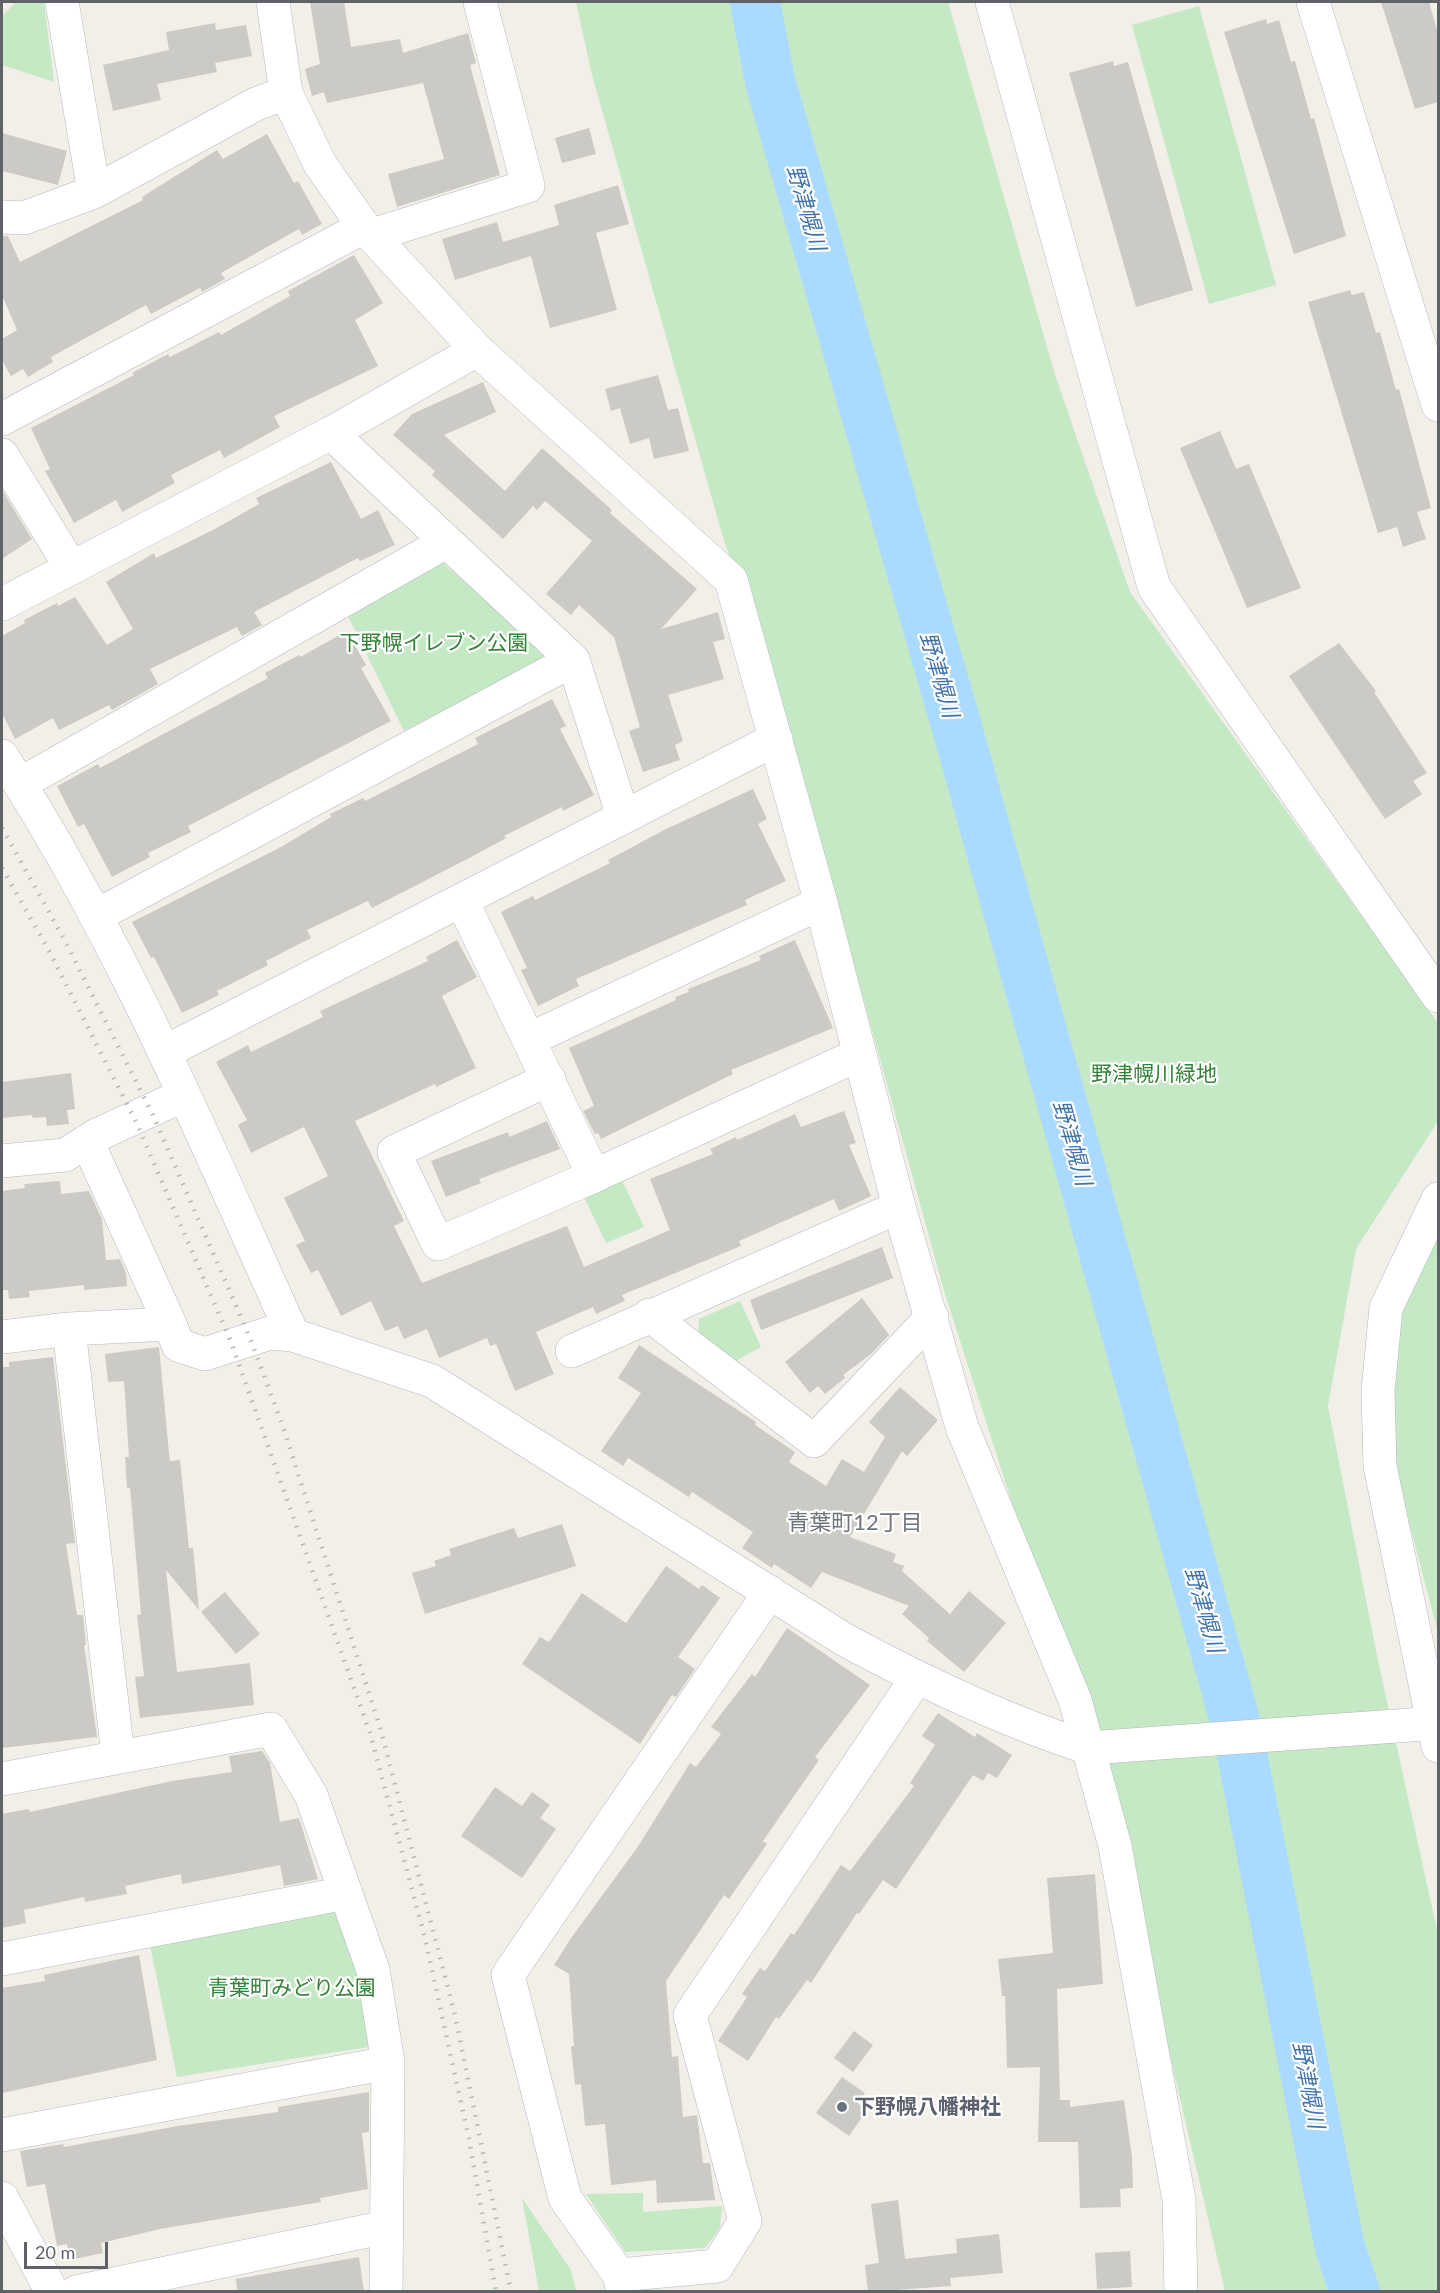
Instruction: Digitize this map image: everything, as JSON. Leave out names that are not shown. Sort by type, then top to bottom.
[{"type":"street","points":[[62,2],[94,192]]},
{"type":"street","points":[[273,2],[286,93],[320,164],[368,231],[477,350],[731,580],[821,903],[858,1055],[899,1207],[962,1427],[1075,1700],[1115,1846],[1179,2200],[1181,2292]]},
{"type":"street","points":[[2,420],[368,231],[528,186],[480,2]]},
{"type":"street","points":[[992,2],[1154,587],[1438,996]]},
{"type":"street","points":[[1313,2],[1438,405]]},
{"type":"street","points":[[2,217],[24,218],[94,192],[256,104],[286,93]]},
{"type":"street","points":[[2,604],[331,434],[477,350]]},
{"type":"street","points":[[331,434],[573,660],[623,816]]},
{"type":"street","points":[[2,455],[72,567]]},
{"type":"street","points":[[20,784],[446,542]]},
{"type":"street","points":[[96,916],[573,660]]},
{"type":"street","points":[[165,1052],[462,902],[623,816],[776,739]]},
{"type":"street","points":[[2,756],[96,916],[165,1052],[293,1335]]},
{"type":"street","points":[[462,902],[530,1039],[594,1176]]},
{"type":"street","points":[[530,1039],[821,903]]},
{"type":"street","points":[[549,1079],[394,1152],[438,1244],[594,1176],[858,1055]]},
{"type":"street","points":[[2,1161],[65,1155],[87,1141],[184,1095]]},
{"type":"street","points":[[87,1141],[171,1324],[178,1345],[205,1354],[270,1333],[293,1335],[432,1380],[845,1640],[916,1679],[1049,1735],[1089,1748],[1334,1731],[1436,1731],[1380,1466],[1378,1391],[1386,1308],[1438,1199]]},
{"type":"street","points":[[572,1351],[649,1315],[899,1207]]},
{"type":"street","points":[[649,1315],[814,1441],[932,1317]]},
{"type":"street","points":[[2,1337],[69,1329],[171,1324]]},
{"type":"street","points":[[69,1329],[118,1756]]},
{"type":"street","points":[[770,1592],[508,1975],[565,2198],[621,2283],[717,2266],[745,2221],[690,2015],[916,1679]]},
{"type":"street","points":[[2,1779],[270,1729],[311,1795],[373,1970],[388,2063],[386,2292]]},
{"type":"street","points":[[2,1959],[346,1893]]},
{"type":"street","points":[[2,2135],[388,2063]]},
{"type":"street","points":[[2,2198],[52,2292]]},
{"type":"street","points":[[76,2292],[386,2227]]},
{"type":"green space","points":[[16,2],[44,2],[54,82],[2,65],[2,16]]},
{"type":"green space","name":"野津幌川緑地","points":[[576,2],[948,2],[1055,375],[1130,592],[1438,1023],[1438,1121],[1356,1249],[1328,1406],[1377,1656],[1438,1935],[1438,2291],[1225,2291],[1153,1983],[1016,1515],[945,1294],[836,900],[772,686],[722,534],[592,75]]},
{"type":"green space","points":[[1199,6],[1276,285],[1209,304],[1132,25]]},
{"type":"green space","name":"下野幌イレブン公園","points":[[443,563],[550,657],[404,731],[348,616]]},
{"type":"green space","points":[[621,1178],[644,1227],[606,1243],[583,1195]]},
{"type":"green space","points":[[1438,1225],[1438,1633],[1394,1464],[1393,1389],[1401,1317],[1428,1245]]},
{"type":"green space","points":[[740,1301],[761,1347],[732,1363],[698,1341],[699,1319]]},
{"type":"green space","name":"青葉町みどり公園","points":[[337,1907],[363,1978],[375,2046],[177,2077],[150,1945]]},
{"type":"green space","points":[[643,2193],[643,2212],[722,2206],[720,2228],[705,2248],[625,2252],[586,2194]]},
{"type":"green space","points":[[522,2198],[571,2270],[576,2291],[539,2291]]},
{"type":"building","points":[[310,2],[344,2],[351,47],[400,39],[403,53],[468,33],[476,63],[470,65],[500,175],[397,207],[388,174],[444,159],[423,83],[327,103],[324,92],[312,96],[305,69],[320,64]]},
{"type":"building","points":[[1381,2],[1429,2],[1438,33],[1438,102],[1415,109]]},
{"type":"building","points":[[1266,19],[1267,24],[1279,20],[1291,62],[1295,61],[1311,119],[1314,118],[1346,236],[1294,254],[1224,32]]},
{"type":"building","points":[[215,23],[216,30],[246,25],[252,56],[215,63],[217,72],[157,84],[161,100],[113,111],[103,65],[169,50],[166,32]]},
{"type":"building","points":[[1113,61],[1114,66],[1128,62],[1193,290],[1136,307],[1069,73]]},
{"type":"building","points":[[589,128],[596,154],[562,163],[555,138]]},
{"type":"building","points":[[2,133],[67,151],[58,185],[2,171]]},
{"type":"building","points":[[267,134],[294,183],[298,181],[322,224],[302,235],[299,229],[221,273],[225,279],[202,292],[200,288],[151,314],[146,305],[51,357],[53,362],[28,377],[23,369],[11,376],[2,360],[2,339],[17,330],[2,295],[2,236],[8,236],[20,262],[143,200],[142,197],[217,150],[223,159]]},
{"type":"building","points":[[618,185],[629,224],[596,233],[617,310],[550,328],[531,256],[455,280],[442,239],[497,222],[503,242],[559,225],[554,205]]},
{"type":"building","points":[[354,255],[383,303],[355,320],[378,366],[274,416],[280,427],[224,458],[220,450],[171,475],[175,483],[122,512],[116,500],[74,523],[45,471],[50,469],[31,428],[134,375],[132,373],[168,354],[170,357],[219,332],[221,335],[290,296],[288,291]]},
{"type":"building","points":[[1350,290],[1352,295],[1364,292],[1376,333],[1380,332],[1396,390],[1399,389],[1431,508],[1417,512],[1426,539],[1403,547],[1397,527],[1378,533],[1308,302]]},
{"type":"building","points":[[658,375],[668,410],[678,408],[689,451],[654,459],[649,438],[630,444],[620,408],[611,411],[605,389]]},
{"type":"building","points":[[483,382],[496,412],[444,435],[505,491],[542,448],[612,510],[610,513],[697,589],[661,629],[718,612],[725,639],[713,642],[724,679],[668,695],[683,741],[675,745],[680,760],[643,772],[629,731],[640,727],[614,637],[579,605],[571,615],[546,594],[592,541],[545,501],[537,510],[533,506],[503,539],[432,475],[435,471],[393,435],[412,414]]},
{"type":"building","points":[[1220,431],[1236,469],[1249,464],[1301,588],[1247,608],[1180,448]]},
{"type":"building","points":[[331,462],[361,519],[378,510],[395,545],[360,561],[358,558],[254,612],[262,625],[242,636],[237,627],[150,669],[158,684],[112,710],[109,705],[59,730],[53,718],[15,739],[2,713],[2,636],[25,623],[24,620],[57,603],[58,606],[75,597],[107,645],[133,629],[106,582],[154,553],[156,558],[213,530],[259,504],[256,498]]},
{"type":"building","points":[[2,490],[32,539],[2,559]]},
{"type":"building","points":[[347,631],[366,665],[361,668],[391,721],[188,826],[191,832],[148,853],[150,857],[112,877],[84,824],[78,827],[57,786],[98,764],[100,768],[268,678],[265,673]]},
{"type":"building","points":[[1339,643],[1376,691],[1374,692],[1427,773],[1413,781],[1422,794],[1385,819],[1289,676]]},
{"type":"building","points":[[552,699],[566,726],[560,729],[594,795],[563,811],[562,807],[504,836],[506,838],[372,908],[368,901],[307,930],[311,938],[266,961],[268,965],[217,991],[219,995],[182,1013],[154,957],[151,958],[132,922],[281,847],[331,817],[330,814],[363,798],[365,801],[478,744],[475,738]]},
{"type":"building","points":[[753,789],[767,819],[758,824],[786,881],[745,900],[747,905],[576,979],[579,986],[538,1006],[521,970],[527,968],[501,912],[533,896],[535,900],[610,863],[608,860],[666,829]]},
{"type":"building","points":[[457,940],[477,977],[442,996],[476,1068],[355,1121],[404,1221],[394,1226],[422,1283],[567,1226],[584,1267],[670,1230],[650,1179],[713,1154],[710,1149],[736,1137],[737,1140],[795,1114],[801,1127],[844,1111],[856,1143],[849,1145],[871,1196],[839,1211],[834,1199],[739,1241],[741,1246],[622,1295],[625,1301],[596,1314],[593,1307],[536,1332],[554,1374],[515,1391],[496,1344],[490,1346],[487,1338],[439,1358],[427,1329],[404,1339],[398,1326],[385,1331],[371,1301],[341,1316],[318,1270],[311,1273],[296,1245],[305,1241],[284,1198],[328,1176],[304,1127],[251,1153],[238,1125],[247,1120],[216,1062],[248,1045],[251,1052],[323,1017],[320,1011],[428,961],[426,957]]},
{"type":"building","points":[[795,940],[833,1028],[731,1070],[733,1074],[601,1139],[598,1133],[595,1134],[583,1111],[594,1106],[569,1048],[676,1000],[675,997],[689,992],[688,989],[761,960],[759,956]]},
{"type":"building","points":[[71,1073],[75,1109],[67,1110],[69,1124],[47,1126],[46,1117],[33,1118],[32,1115],[2,1118],[2,1082]]},
{"type":"building","points":[[547,1121],[560,1149],[479,1179],[481,1183],[446,1197],[431,1161],[508,1132],[509,1137]]},
{"type":"building","points":[[60,1181],[61,1194],[89,1191],[102,1219],[106,1260],[120,1259],[126,1273],[127,1286],[84,1290],[84,1285],[29,1291],[30,1297],[9,1299],[8,1290],[2,1290],[2,1191],[25,1188],[24,1184]]},
{"type":"building","points":[[882,1247],[893,1278],[761,1330],[750,1300]]},
{"type":"building","points":[[862,1298],[889,1335],[825,1394],[818,1386],[810,1393],[785,1362]]},
{"type":"building","points":[[639,1345],[756,1422],[755,1425],[795,1452],[789,1462],[826,1486],[842,1459],[864,1472],[885,1437],[869,1422],[900,1387],[938,1420],[907,1456],[902,1451],[850,1537],[896,1554],[893,1562],[904,1566],[902,1571],[950,1614],[969,1591],[1006,1623],[964,1672],[927,1641],[929,1638],[902,1614],[909,1606],[822,1572],[811,1588],[774,1564],[772,1568],[742,1548],[753,1532],[692,1492],[689,1497],[628,1458],[623,1466],[601,1451],[641,1393],[618,1378]]},
{"type":"building","points":[[159,1347],[170,1461],[180,1460],[189,1548],[193,1548],[199,1610],[166,1570],[177,1672],[250,1663],[254,1705],[140,1718],[135,1677],[144,1676],[137,1615],[141,1614],[130,1488],[127,1488],[125,1457],[129,1457],[124,1381],[108,1382],[105,1354]]},
{"type":"building","points":[[53,1357],[75,1543],[66,1544],[77,1615],[83,1615],[86,1645],[84,1645],[97,1737],[2,1748],[2,1367],[9,1367],[9,1362]]},
{"type":"building","points":[[562,1524],[576,1566],[425,1614],[412,1573],[436,1566],[434,1561],[451,1555],[449,1549],[514,1528],[518,1538]]},
{"type":"building","points":[[666,1566],[699,1589],[702,1585],[720,1598],[678,1657],[695,1669],[676,1697],[672,1695],[640,1744],[522,1664],[540,1637],[549,1642],[582,1593],[626,1623]]},
{"type":"building","points":[[225,1592],[260,1634],[236,1654],[201,1612]]},
{"type":"building","points":[[787,1628],[870,1685],[815,1757],[819,1760],[763,1841],[767,1844],[729,1899],[724,1895],[666,1981],[672,2057],[678,2056],[683,2117],[697,2115],[703,2163],[710,2163],[715,2200],[657,2203],[656,2180],[611,2185],[605,2124],[585,2126],[581,2084],[575,2085],[571,2046],[574,2046],[569,1974],[554,1965],[637,1848],[690,1763],[696,1767],[721,1734],[711,1727],[752,1674],[755,1677]]},
{"type":"building","points":[[938,1713],[975,1737],[977,1733],[1012,1755],[997,1778],[988,1773],[983,1781],[973,1775],[896,1889],[883,1880],[859,1914],[857,1913],[811,1983],[807,1980],[779,2019],[776,2017],[748,2061],[718,2041],[747,1997],[742,1994],[760,1968],[765,1971],[791,1933],[794,1935],[841,1865],[850,1871],[914,1786],[910,1783],[935,1745],[922,1736]]},
{"type":"building","points":[[262,1751],[270,1763],[280,1822],[299,1818],[318,1879],[284,1886],[280,1865],[182,1884],[181,1874],[125,1886],[127,1894],[85,1902],[84,1897],[24,1910],[26,1923],[2,1928],[2,1814],[29,1809],[30,1812],[172,1781],[232,1772],[229,1756]]},
{"type":"building","points":[[495,1787],[522,1806],[532,1792],[550,1805],[540,1818],[556,1829],[522,1878],[461,1836]]},
{"type":"building","points":[[1095,1874],[1103,1984],[1057,1989],[1060,2100],[1070,2100],[1070,2107],[1124,2100],[1132,2157],[1133,2188],[1120,2189],[1121,2207],[1080,2208],[1078,2142],[1038,2142],[1040,2067],[1007,2068],[1005,1996],[1002,1996],[998,1959],[1053,1953],[1047,1878]]},
{"type":"building","points":[[139,1955],[157,2060],[2,2093],[2,1988],[45,1981],[44,1975]]},
{"type":"building","points":[[854,2031],[873,2045],[853,2072],[834,2058]]},
{"type":"building","name":"下野幌八幡神社","points":[[842,2077],[865,2093],[858,2104],[867,2110],[849,2136],[816,2113]]},
{"type":"building","points":[[369,2092],[369,2132],[362,2133],[368,2189],[320,2198],[321,2202],[160,2229],[101,2243],[103,2253],[70,2260],[67,2244],[57,2246],[45,2184],[27,2187],[20,2151],[63,2144],[64,2147],[178,2126],[278,2112],[278,2107]]},
{"type":"building","points":[[898,2200],[905,2259],[957,2253],[956,2239],[999,2234],[1003,2273],[950,2278],[951,2286],[868,2292],[865,2265],[879,2263],[871,2204]]},
{"type":"building","points":[[1130,2251],[1132,2287],[1097,2289],[1095,2253]]},
{"type":"building","points":[[359,2257],[364,2292],[237,2292],[236,2279]]},
{"type":"waterway","name":"野津幌川","points":[[755,2],[770,81],[955,721],[1236,1724],[1340,2248],[1355,2292]]},
{"type":"railway","points":[[2,828],[64,939],[153,1115],[250,1338],[282,1424],[380,1727],[455,2015],[511,2292]]},
{"type":"railway","points":[[2,868],[47,947],[137,1124],[231,1342],[370,1733],[425,1938],[469,2139],[496,2292]]},
{"type":"place","name":"下野幌八幡神社","points":[[842,2107]]},
{"type":"district","name":"青葉町12丁目","points":[[855,1523]]}]
